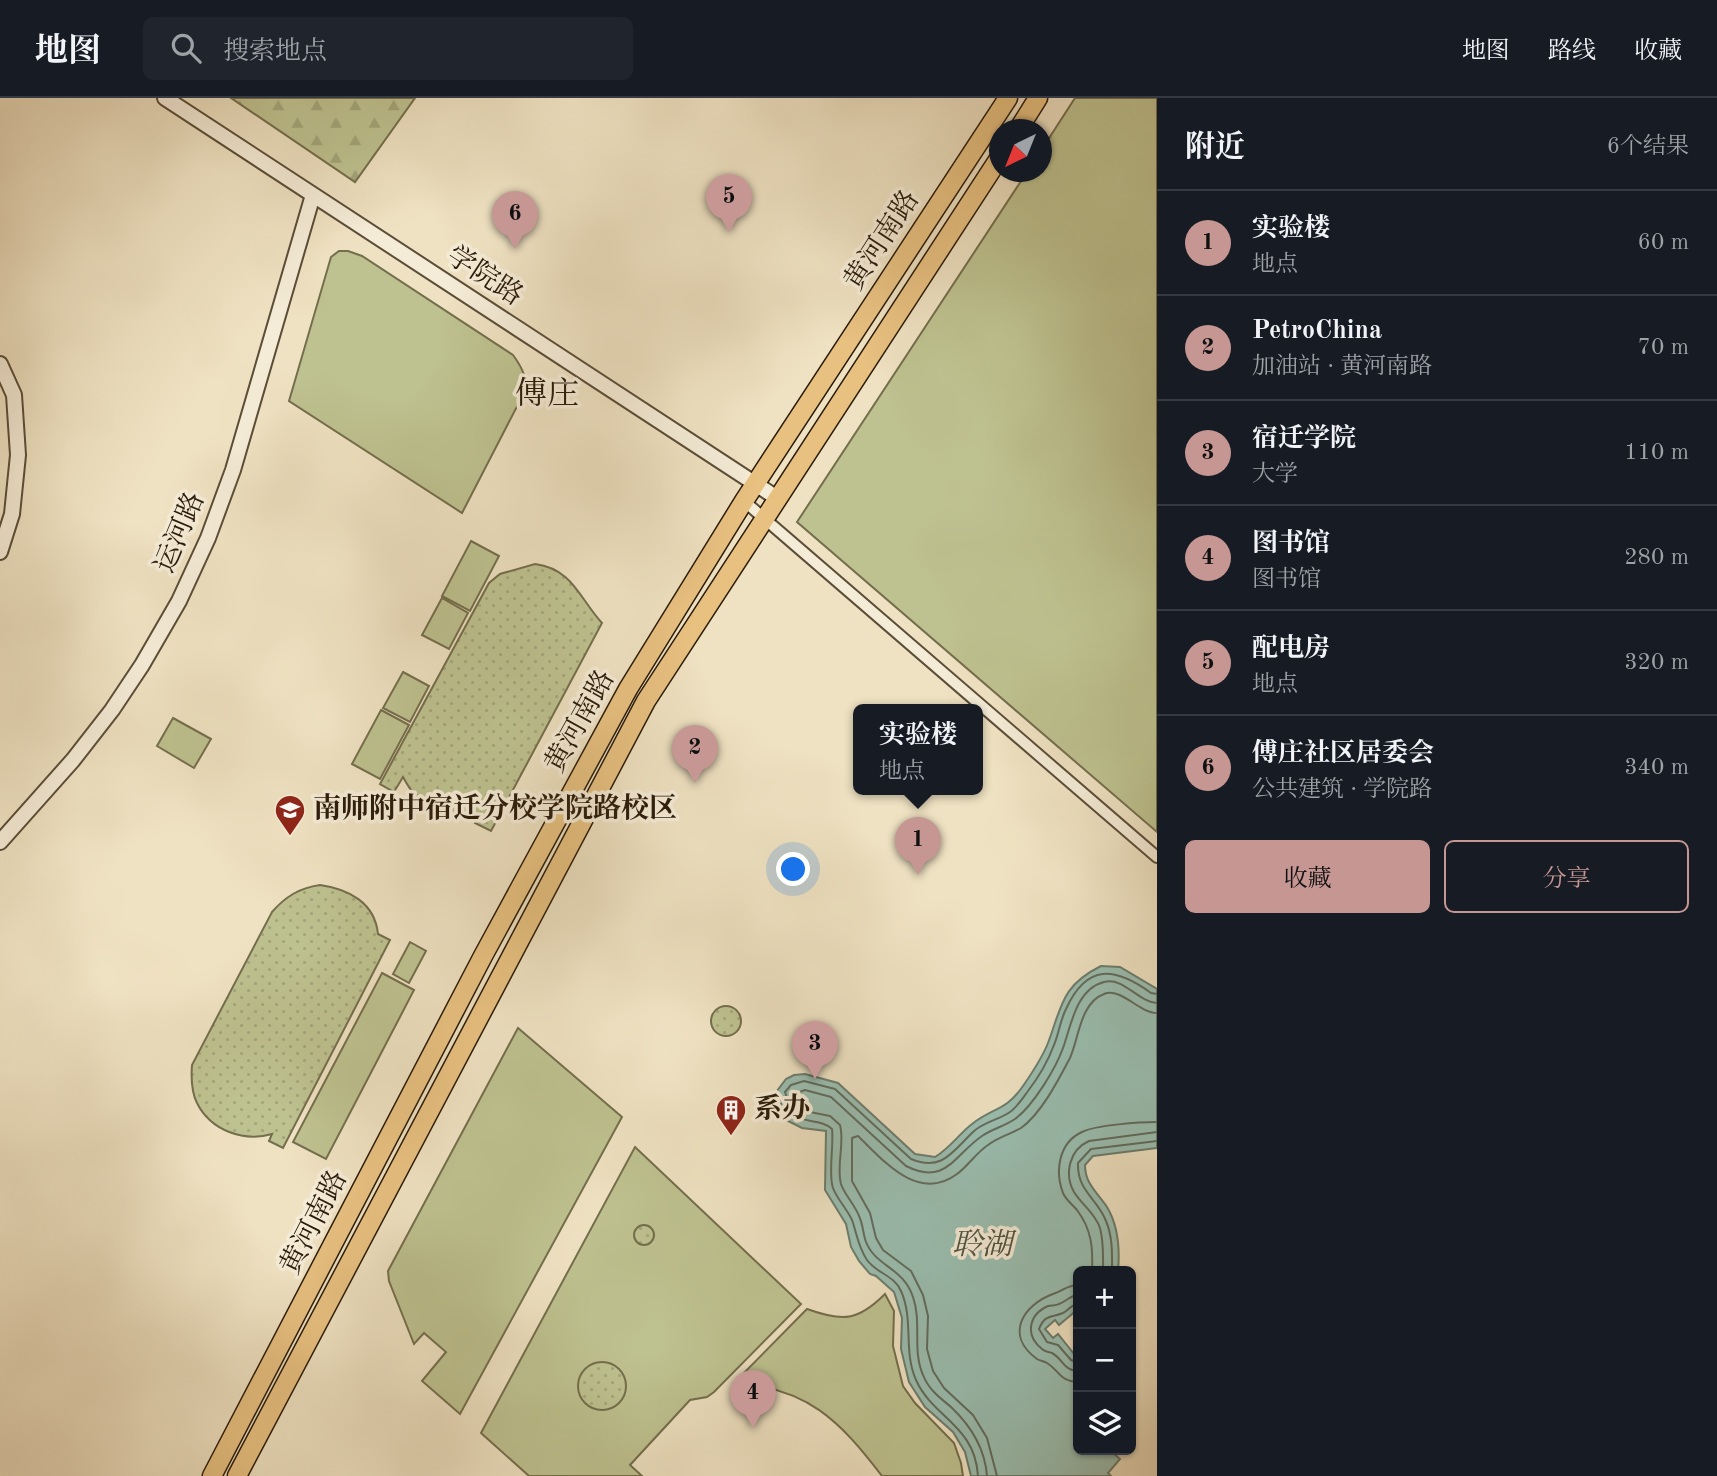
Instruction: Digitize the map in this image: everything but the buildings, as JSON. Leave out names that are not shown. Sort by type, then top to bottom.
[{"type":"main road","name":"黄河南路","points":[[212,1476],[483,956],[622,701],[744,501],[1008,98]]},
{"type":"main road","points":[[1025,119],[1038,98]]},
{"type":"main road","name":"黄河南路","points":[[237,1476],[646,701],[989,172]]},
{"type":"street","name":"学院路","points":[[165,98],[777,498]]},
{"type":"street","name":"运河路","points":[[0,842],[73,760],[112,710],[179,601],[208,538],[233,470],[313,195]]},
{"type":"street","points":[[0,364],[14,395],[19,455],[12,514],[0,552]]},
{"type":"street","points":[[744,501],[980,704]]},
{"type":"street","points":[[983,707],[1157,857]]},
{"type":"green space","points":[[231,98],[415,98],[355,182]]},
{"type":"green space","points":[[1075,98],[1157,98],[1157,832],[797,522],[1020,182],[1052,182],[1052,134]]},
{"type":"green space","points":[[339,251],[362,256],[513,355],[522,371],[526,389],[462,513],[289,401],[331,257]]},
{"type":"green space","points":[[471,541],[499,556],[470,611],[442,596]]},
{"type":"green space","points":[[535,564],[548,567],[567,578],[602,623],[491,831],[475,823],[480,813],[443,816],[425,807],[403,777],[394,792],[380,784],[489,583],[500,574]]},
{"type":"green space","points":[[442,598],[468,613],[449,649],[422,635]]},
{"type":"green space","points":[[403,672],[429,686],[410,722],[383,708]]},
{"type":"green space","points":[[381,710],[409,725],[380,779],[352,764]]},
{"type":"green space","points":[[173,718],[211,739],[194,768],[157,746]]},
{"type":"green space","points":[[320,885],[341,890],[359,899],[372,914],[378,934],[390,940],[283,1148],[269,1141],[272,1134],[240,1135],[211,1121],[195,1098],[192,1065],[272,912],[293,894]]},
{"type":"green space","points":[[410,942],[426,951],[409,983],[393,974]]},
{"type":"green space","points":[[382,973],[414,990],[326,1159],[293,1142]]},
{"type":"green space","points":[[726,1006],[732,1007],[740,1015],[740,1027],[732,1035],[726,1036],[720,1035],[712,1027],[711,1021],[712,1015],[720,1007]]},
{"type":"green space","points":[[518,1028],[622,1117],[460,1414],[422,1381],[446,1352],[424,1333],[414,1344],[389,1281],[388,1271]]},
{"type":"green space","points":[[635,1147],[801,1304],[714,1392],[707,1397],[690,1400],[630,1465],[642,1476],[529,1476],[481,1433]]},
{"type":"green space","points":[[640,1225],[648,1225],[654,1235],[648,1245],[640,1245],[634,1239],[634,1231]]},
{"type":"green space","points":[[885,1294],[894,1311],[893,1346],[903,1386],[915,1403],[954,1443],[963,1476],[882,1476],[836,1423],[820,1410],[782,1391],[734,1383],[807,1309],[831,1316],[849,1316],[866,1310]]},
{"type":"green space","points":[[602,1362],[619,1369],[626,1386],[619,1403],[602,1410],[585,1403],[578,1386],[585,1369]]},
{"type":"water","name":"聆湖","points":[[1101,966],[1120,967],[1157,989],[1157,1148],[1093,1156],[1085,1165],[1089,1183],[1107,1207],[1114,1222],[1119,1246],[1118,1266],[1073,1266],[1073,1313],[1059,1325],[1055,1320],[1045,1329],[1053,1338],[1058,1334],[1073,1353],[1073,1455],[1116,1455],[1120,1459],[1108,1473],[1111,1476],[971,1476],[965,1452],[953,1432],[925,1407],[909,1382],[901,1349],[902,1318],[894,1292],[870,1274],[859,1261],[851,1247],[846,1224],[825,1190],[826,1131],[802,1128],[786,1120],[777,1091],[786,1079],[794,1075],[805,1074],[838,1083],[915,1154],[935,1157],[972,1124],[1017,1094],[1043,1054],[1070,989]]},
{"type":"place","name":"配电房","points":[[729,232]]},
{"type":"place","name":"傅庄社区居委会","points":[[515,249]]},
{"type":"place","name":"PetroChina","points":[[695,783]]},
{"type":"place","name":"南师附中宿迁分校学院路校区","points":[[290,837]]},
{"type":"place","name":"实验楼","points":[[918,875]]},
{"type":"place","name":"宿迁学院","points":[[815,1079]]},
{"type":"place","name":"系办","points":[[731,1137]]},
{"type":"place","name":"图书馆","points":[[753,1428]]},
{"type":"district","name":"傅庄","points":[[547,396]]}]
